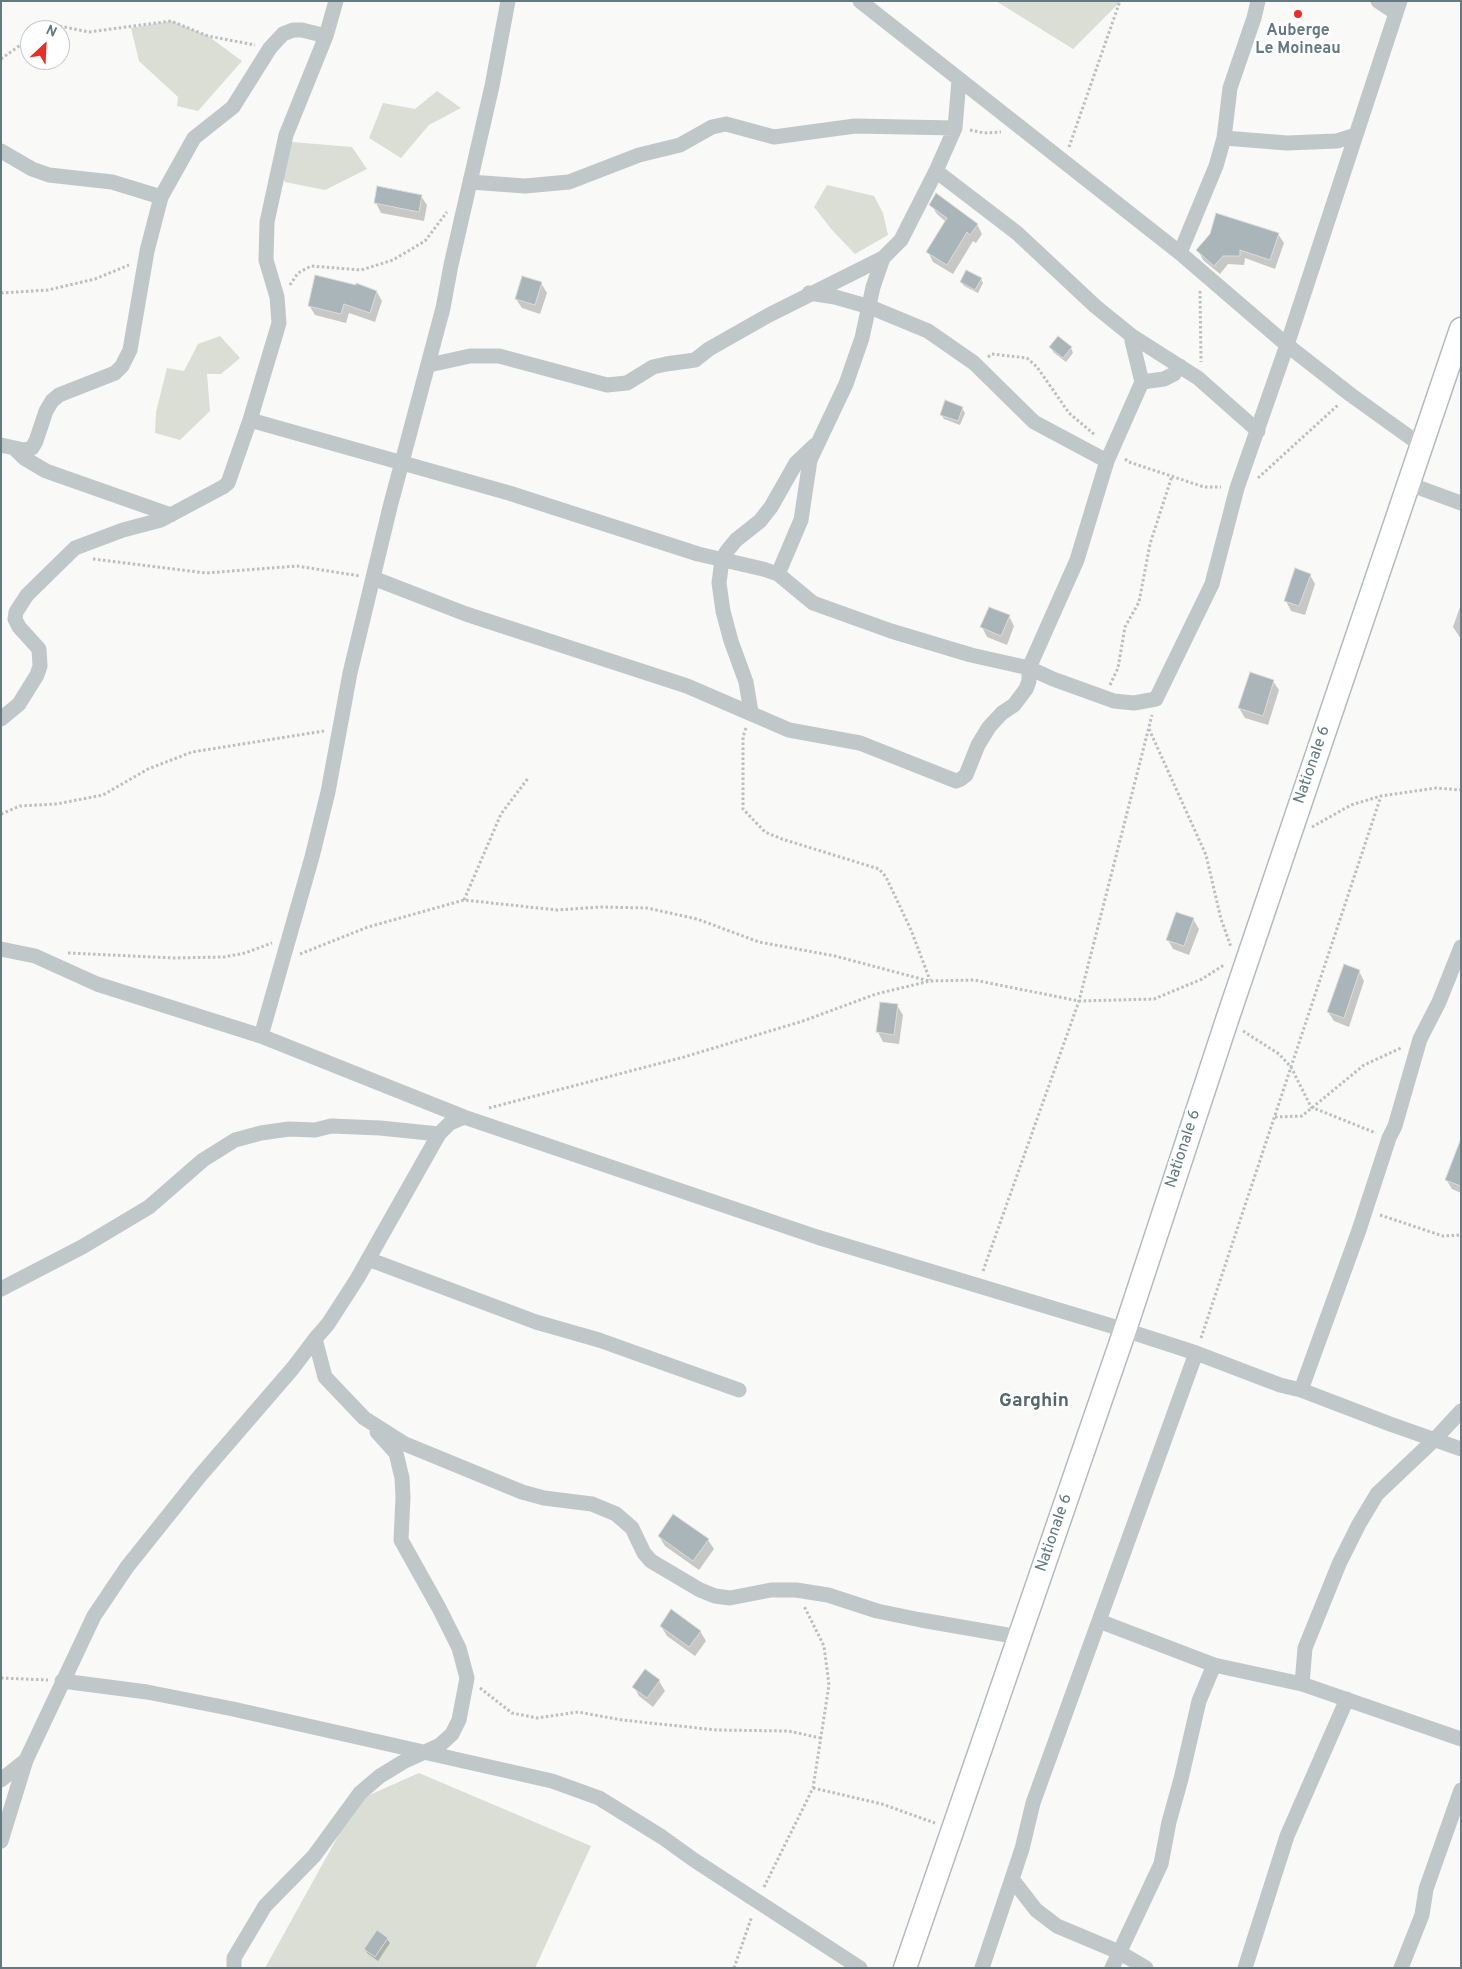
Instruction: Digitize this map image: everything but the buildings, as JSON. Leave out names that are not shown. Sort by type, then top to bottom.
[{"type":"main road","name":"Nationale 6","points":[[905,1968],[1125,1330],[1227,1020],[1244,954],[1288,841],[1461,330]]},
{"type":"street","points":[[1,718],[19,704],[35,680],[40,666],[39,649],[19,627],[15,618],[16,612],[27,595],[75,548],[123,530],[161,520],[228,483],[250,420],[279,322],[277,297],[266,260],[267,222],[286,136],[326,36],[336,1]]},
{"type":"street","points":[[261,1036],[292,934],[326,801],[350,673],[402,462],[443,308],[492,86],[508,1]]},
{"type":"street","points":[[1180,253],[1216,166],[1224,138],[1230,88],[1258,1]]},
{"type":"street","points":[[250,420],[509,493],[632,534],[778,574],[807,599],[831,609],[891,631],[971,655],[1029,668],[1053,679],[1114,700],[1134,703],[1156,699],[1212,584],[1237,488],[1287,345],[1398,7],[1378,1]]},
{"type":"street","points":[[865,3],[1023,131],[1180,253],[1287,345],[1351,395],[1422,446]]},
{"type":"street","points":[[8,447],[24,450],[32,448],[46,411],[52,401],[59,396],[115,373],[122,366],[130,350],[147,251],[161,197],[194,138],[232,107],[270,48],[282,34],[292,30],[302,30],[326,36]]},
{"type":"street","points":[[429,365],[470,356],[499,356],[607,385],[627,383],[653,367],[695,360],[709,349],[809,294],[882,258],[901,240],[936,171],[954,128],[959,80]]},
{"type":"street","points":[[470,182],[526,186],[569,182],[639,155],[680,145],[712,127],[726,124],[774,137],[855,126],[954,128]]},
{"type":"street","points":[[1224,138],[1287,143],[1337,141],[1356,135]]},
{"type":"street","points":[[1,151],[32,169],[49,175],[112,182],[161,197]]},
{"type":"street","points":[[936,171],[1017,234],[1095,306],[1132,336],[1198,378],[1258,430]]},
{"type":"street","points":[[778,574],[801,520],[810,460],[846,384],[862,338],[873,287],[882,258]]},
{"type":"street","points":[[809,294],[835,297],[870,306],[904,319],[940,339],[974,364],[1034,422],[1107,461]]},
{"type":"street","points":[[373,578],[466,614],[688,686],[789,730],[860,743],[956,781],[966,775],[978,745],[989,727],[1022,696],[1029,681],[1029,668],[1077,560],[1107,461],[1142,382],[1132,336]]},
{"type":"street","points":[[1142,382],[1164,379],[1174,374],[1180,366]]},
{"type":"street","points":[[751,712],[746,682],[731,641],[723,611],[720,582],[722,560],[727,550],[736,540],[760,521],[771,507],[796,463],[818,442]]},
{"type":"street","points":[[8,447],[46,471],[171,515]]},
{"type":"street","points":[[1409,484],[1461,503]]},
{"type":"street","points":[[1301,1390],[1366,1210],[1388,1138],[1395,1126],[1420,1039],[1439,1002],[1461,947]]},
{"type":"street","points":[[1,949],[35,956],[97,984],[261,1036],[464,1118],[817,1237],[1196,1353],[1280,1385],[1301,1390],[1390,1424],[1461,1448]]},
{"type":"street","points":[[1,1841],[26,1760],[94,1616],[127,1567],[199,1477],[293,1368],[328,1324],[357,1280],[439,1134],[450,1123],[464,1118]]},
{"type":"street","points":[[1,1289],[82,1247],[149,1207],[203,1160],[235,1140],[261,1133],[290,1129],[315,1130],[331,1126],[380,1128],[439,1134]]},
{"type":"street","points":[[368,1259],[519,1316],[599,1340],[739,1390]]},
{"type":"street","points":[[234,1968],[234,1958],[265,1906],[314,1856],[360,1793],[380,1776],[424,1751],[440,1745],[452,1734],[461,1711],[467,1678],[459,1648],[401,1540],[402,1478],[396,1453],[325,1377],[315,1339]]},
{"type":"street","points":[[982,1968],[1012,1879],[1033,1802],[1196,1353]]},
{"type":"street","points":[[1302,1684],[1305,1648],[1339,1564],[1359,1524],[1377,1494],[1435,1439],[1461,1411]]},
{"type":"street","points":[[364,1418],[405,1444],[522,1492],[544,1498],[592,1504],[616,1514],[632,1528],[644,1553],[652,1561],[707,1593],[730,1598],[772,1590],[796,1590],[828,1595],[877,1611],[1019,1637]]},
{"type":"street","points":[[1099,1621],[1214,1665],[1302,1684],[1461,1739]]},
{"type":"street","points":[[1112,1968],[1161,1864],[1169,1822],[1184,1771],[1199,1701],[1214,1665]]},
{"type":"street","points":[[62,1681],[147,1692],[424,1751],[552,1781],[599,1798],[860,1968]]},
{"type":"street","points":[[1245,1968],[1287,1836],[1347,1699]]},
{"type":"street","points":[[1,1780],[26,1760]]},
{"type":"street","points":[[1401,1968],[1422,1915],[1426,1890],[1461,1790]]},
{"type":"street","points":[[1012,1879],[1036,1910],[1057,1926],[1119,1952],[1146,1968]]},
{"type":"path","points":[[1064,163],[1120,1]]},
{"type":"path","points":[[70,28],[89,32],[172,21],[208,36],[270,48]]},
{"type":"path","points":[[1,59],[20,45]]},
{"type":"path","points":[[954,128],[984,132],[1023,131]]},
{"type":"path","points":[[277,297],[286,290],[298,273],[311,266],[361,270],[394,260],[425,241],[447,211]]},
{"type":"path","points":[[1,293],[48,290],[94,279],[127,266],[147,251]]},
{"type":"path","points":[[1198,378],[1200,364],[1200,271]]},
{"type":"path","points":[[1275,461],[1329,412],[1351,395]]},
{"type":"path","points":[[1103,696],[1118,668],[1125,627],[1139,602],[1150,544],[1172,476]]},
{"type":"path","points":[[90,559],[206,573],[297,566],[373,578]]},
{"type":"path","points":[[977,1286],[1079,1001],[1156,699]]},
{"type":"path","points":[[751,712],[743,737],[743,809],[765,832],[879,869],[886,877],[911,930],[930,981]]},
{"type":"path","points":[[1,814],[20,806],[56,804],[103,795],[148,770],[192,752],[340,728]]},
{"type":"path","points":[[464,1118],[494,1107],[684,1057],[803,1020],[876,994],[930,981],[974,980],[1079,1001],[1154,999],[1202,978],[1244,954],[1221,919],[1206,855],[1148,729]]},
{"type":"path","points":[[464,900],[501,814],[529,777]]},
{"type":"path","points":[[1288,841],[1351,805],[1381,796],[1436,788],[1461,790]]},
{"type":"path","points":[[1196,1353],[1381,796]]},
{"type":"path","points":[[284,960],[368,927],[464,900],[557,910],[600,907],[647,908],[697,919],[759,942],[835,956],[930,981]]},
{"type":"path","points":[[64,953],[174,958],[224,957],[263,948],[292,934]]},
{"type":"path","points":[[1227,1020],[1279,1054],[1291,1067],[1311,1108],[1388,1138]]},
{"type":"path","points":[[1275,1117],[1302,1116],[1364,1065],[1420,1039]]},
{"type":"path","points":[[1366,1210],[1443,1236],[1461,1235]]},
{"type":"path","points":[[734,1968],[758,1900],[812,1788],[821,1738],[829,1685],[824,1646],[796,1590]]},
{"type":"path","points":[[1,1678],[62,1681]]},
{"type":"path","points":[[467,1678],[512,1713],[537,1718],[578,1712],[622,1720],[717,1730],[788,1731],[821,1738]]},
{"type":"path","points":[[812,1788],[882,1804],[952,1829]]},
{"type":"shaded area","points":[[996,1],[1121,1],[1073,49]]},
{"type":"shaded area","points":[[171,21],[208,36],[242,61],[198,111],[177,106],[178,97],[139,61],[131,28]]},
{"type":"shaded area","points":[[437,91],[461,108],[429,125],[401,158],[369,138],[383,103],[415,109]]},
{"type":"shaded area","points":[[292,142],[352,147],[367,169],[325,190],[285,182],[277,164]]},
{"type":"shaded area","points":[[827,185],[874,196],[883,213],[888,235],[855,254],[832,230],[814,207]]},
{"type":"shaded area","points":[[220,336],[240,358],[221,374],[207,374],[210,411],[180,440],[155,433],[156,412],[167,368],[184,371],[198,344]]},
{"type":"shaded area","points":[[419,1773],[591,1846],[535,1968],[265,1968],[358,1800]]},
{"type":"place","name":"Auberge Le Moineau","points":[[1298,14]]},
{"type":"district","name":"Garghin","points":[[1034,1402]]}]
